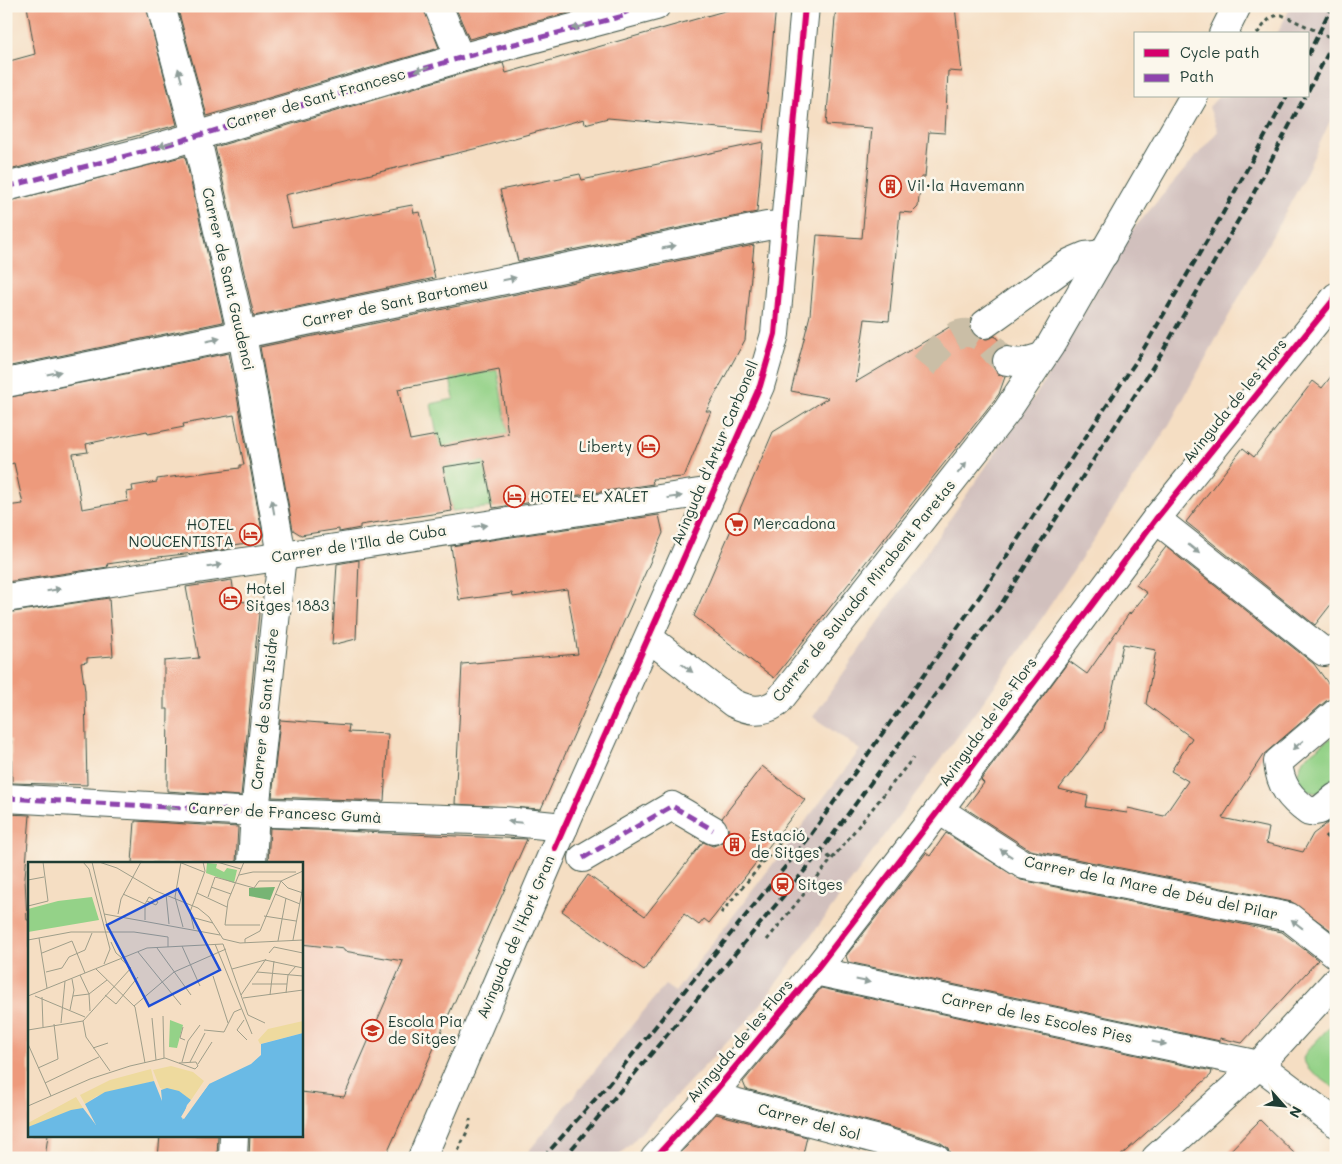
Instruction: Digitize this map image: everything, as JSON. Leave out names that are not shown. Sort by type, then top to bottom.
[{"type":"street","name":"Carrer de Sant Gaudenci","points":[[161,6],[196,134],[242,334],[282,555]]},
{"type":"street","points":[[438,6],[460,58]]},
{"type":"street","name":"Carrer de Sant Francesc","points":[[6,187],[149,150],[196,134],[625,11],[656,6]]},
{"type":"street","name":"Avinguda d'Artur Carbonell","points":[[564,827],[760,386],[770,357],[775,334],[805,6]]},
{"type":"street","points":[[1224,32],[1237,6]]},
{"type":"street","name":"Carrer de Salvador Mirabent Paretas","points":[[649,638],[733,703],[744,709],[768,709],[777,703],[1006,412],[1050,346],[1193,98]]},
{"type":"street","name":"Carrer de Sant Bartomeu","points":[[6,383],[767,226],[784,225]]},
{"type":"street","points":[[985,324],[1071,262],[1085,256],[1104,254]]},
{"type":"street","name":"Avinguda de les Flors","points":[[655,1158],[710,1096],[815,970],[939,810],[1156,519],[1336,297]]},
{"type":"street","points":[[1007,361],[1021,363],[1042,357]]},
{"type":"street","name":"Carrer de l'Illa de Cuba","points":[[6,598],[712,491]]},
{"type":"street","points":[[1156,519],[1324,652],[1336,649]]},
{"type":"street","name":"Carrer de Sant Isidre","points":[[252,862],[255,812],[282,555]]},
{"type":"street","points":[[1336,713],[1278,762],[1280,780],[1296,802],[1309,812],[1320,810],[1336,797]]},
{"type":"street","name":"Carrer de Francesc Gumà","points":[[6,798],[255,812],[504,822],[564,827]]},
{"type":"street","points":[[583,858],[672,806],[713,830]]},
{"type":"street","name":"Carrer de la Mare de Déu del Pilar","points":[[939,810],[1024,865],[1289,917],[1336,954]]},
{"type":"street","name":"Avinguda de l'Hort Gran","points":[[422,1158],[564,827]]},
{"type":"street","name":"Carrer de les Escoles Pies","points":[[815,970],[1259,1064]]},
{"type":"street","points":[[1156,1158],[1259,1064],[1336,981]]},
{"type":"street","points":[[1259,1064],[1336,1123]]},
{"type":"street","name":"Carrer del Sol","points":[[710,1096],[878,1149],[936,1158]]},
{"type":"street","points":[[233,1158],[234,1136]]},
{"type":"path","points":[[1258,32],[1269,18],[1275,15],[1282,16],[1336,40]]},
{"type":"path","points":[[767,940],[913,758]]},
{"type":"path","points":[[721,914],[792,828],[807,840]]},
{"type":"path","points":[[821,851],[833,860]]},
{"type":"path","points":[[758,861],[762,864]]},
{"type":"path","points":[[455,1158],[470,1125]]},
{"type":"shaded area","points":[[1291,6],[1336,6],[1336,108],[1302,182],[1169,425],[1016,657],[753,1015],[617,1158],[523,1158],[665,985],[675,992],[860,750],[813,717],[1041,387],[1129,234],[1218,131],[1209,107],[1217,98],[1310,98],[1310,32],[1278,32]]},
{"type":"shaded area","name":"Escola Pia de Sitges","points":[[302,944],[402,962],[404,959],[468,972],[411,1102],[344,1097],[302,1090]]},
{"type":"green space","points":[[497,370],[508,434],[472,442],[477,462],[484,461],[493,507],[452,511],[431,404],[454,399],[450,378]]},
{"type":"green space","points":[[1336,734],[1336,784],[1320,793],[1308,791],[1300,784],[1297,776],[1303,759]]},
{"type":"green space","points":[[1336,1020],[1336,1089],[1309,1070],[1303,1059],[1306,1052]]},
{"type":"building","points":[[27,6],[146,6],[177,125],[6,171],[6,62],[35,54]]},
{"type":"building","points":[[177,6],[423,6],[439,48],[207,116]]},
{"type":"building","points":[[455,6],[579,6],[580,10],[469,39]]},
{"type":"building","points":[[742,6],[776,6],[764,132],[608,118],[585,124],[584,119],[478,148],[285,195],[292,228],[412,205],[414,213],[420,212],[435,278],[254,316],[215,147],[464,73],[503,63],[506,73]]},
{"type":"building","points":[[836,6],[955,6],[962,72],[948,71],[945,133],[929,132],[925,177],[921,177],[918,207],[912,213],[900,212],[889,321],[865,319],[856,382],[951,326],[966,323],[970,324],[972,333],[978,338],[987,339],[995,336],[999,341],[1002,346],[994,352],[992,366],[998,374],[1005,377],[999,394],[774,678],[694,616],[773,432],[828,398],[791,391],[810,315],[817,235],[862,238],[872,128],[826,125]]},
{"type":"building","points":[[763,142],[757,212],[518,261],[500,190],[580,174],[582,180]]},
{"type":"building","points":[[185,156],[223,322],[6,367],[6,202]]},
{"type":"building","points":[[754,245],[745,340],[706,411],[711,411],[684,477],[652,479],[653,484],[493,508],[484,461],[443,467],[452,511],[360,525],[360,528],[339,532],[339,529],[301,535],[293,530],[260,347]],"holes":[[[499,369],[508,434],[440,447],[437,435],[410,440],[398,389]]]},
{"type":"building","points":[[229,353],[263,536],[259,541],[228,546],[228,549],[107,564],[108,567],[6,582],[6,506],[23,504],[14,463],[6,465],[6,398]],"holes":[[[234,415],[244,465],[240,465],[240,468],[157,479],[157,482],[132,486],[133,491],[126,492],[128,501],[82,509],[73,454],[88,452],[86,444],[147,431],[148,434],[184,427],[183,424]]]},
{"type":"building","points":[[1336,370],[1336,598],[1315,625],[1186,522],[1243,448],[1254,457],[1313,381],[1322,388]]},
{"type":"building","points":[[659,515],[663,533],[541,809],[455,804],[462,664],[578,654],[567,589],[513,597],[512,593],[459,600],[451,546]]},
{"type":"building","points":[[1166,547],[1314,664],[1336,694],[1336,698],[1326,701],[1263,755],[1222,818],[1269,828],[1266,843],[1303,852],[1313,834],[1336,817],[1336,934],[1292,902],[1030,850],[965,808],[984,783],[981,780],[1069,661],[1087,674],[1130,612],[1130,614],[1147,593],[1136,585]],"holes":[[[1123,644],[1156,650],[1146,704],[1192,738],[1171,771],[1188,781],[1164,816],[1128,808],[1127,813],[1086,807],[1088,796],[1059,789],[1104,729]]]},
{"type":"building","points":[[359,560],[356,639],[332,645],[337,564]]},
{"type":"building","points":[[232,580],[235,601],[260,603],[241,796],[167,791],[168,709],[164,709],[164,661],[199,658],[186,587]]},
{"type":"building","points":[[109,598],[113,656],[87,658],[87,662],[81,663],[85,691],[87,785],[12,783],[11,740],[6,739],[6,613]]},
{"type":"building","points":[[280,720],[349,725],[348,732],[388,734],[384,801],[272,797]]},
{"type":"building","name":"Estació de Sitges","points":[[762,766],[805,800],[709,923],[704,919],[699,925],[684,914],[644,970],[562,911],[588,875],[645,916],[703,842],[713,846],[721,843],[726,838],[729,830],[722,818]]},
{"type":"building","points":[[6,814],[30,815],[25,878],[28,920],[28,1136],[48,1136],[45,1158],[6,1158]]},
{"type":"building","points":[[135,821],[238,827],[236,862],[132,862]]},
{"type":"building","points":[[270,828],[527,839],[385,1158],[249,1158],[250,1136],[302,1136],[302,1092],[344,1097],[403,961],[344,951],[344,949],[302,944],[302,862],[268,862]]},
{"type":"building","points":[[946,833],[1021,880],[1282,932],[1318,960],[1242,1043],[1220,1038],[1220,1041],[848,962],[846,956],[926,853],[930,856]]},
{"type":"building","points":[[821,988],[1212,1071],[1211,1075],[1118,1158],[951,1158],[948,1148],[941,1143],[887,1126],[746,1089],[743,1082]]},
{"type":"building","points":[[716,1114],[807,1137],[802,1158],[676,1158]]},
{"type":"building","points":[[1260,1120],[1299,1158],[1223,1158]]},
{"type":"building","points":[[160,1136],[218,1136],[217,1158],[158,1158]]},
{"type":"tunnel","points":[[924,366],[951,338],[959,334],[968,333],[977,335],[987,342],[998,355],[1007,361]]},
{"type":"railway","points":[[1310,51],[1332,6]]},
{"type":"railway","points":[[1310,87],[1336,38]]},
{"type":"railway","points":[[543,1158],[607,1086],[807,840],[980,596],[1137,360],[1222,215],[1286,98]]},
{"type":"railway","points":[[564,1158],[821,851],[1000,606],[1161,354],[1250,200],[1304,98]]},
{"type":"marked path","points":[[6,187],[149,150],[460,58],[627,15],[623,6]]},
{"type":"marked path","points":[[6,798],[255,812]]},
{"type":"marked path","points":[[583,858],[672,806],[713,830]]},
{"type":"cycle path","points":[[555,848],[760,386],[775,334],[805,6]]},
{"type":"cycle path","points":[[655,1158],[711,1096],[815,971],[939,810],[1156,519],[1336,297]]},
{"type":"place","name":"Vil·la Havemann","points":[[891,186]]},
{"type":"place","name":"Liberty","points":[[648,447]]},
{"type":"place","name":"HOTEL EL XALET","points":[[514,497]]},
{"type":"place","name":"Mercadona","points":[[737,524]]},
{"type":"place","name":"HOTEL NOUCENTISTA","points":[[250,534]]},
{"type":"place","name":"Hotel Sitges 1883","points":[[230,598]]},
{"type":"place","name":"Estació de Sitges","points":[[735,845]]},
{"type":"place","name":"Sitges","points":[[782,885]]},
{"type":"place","name":"Escola Pia de Sitges","points":[[372,1031]]}]
